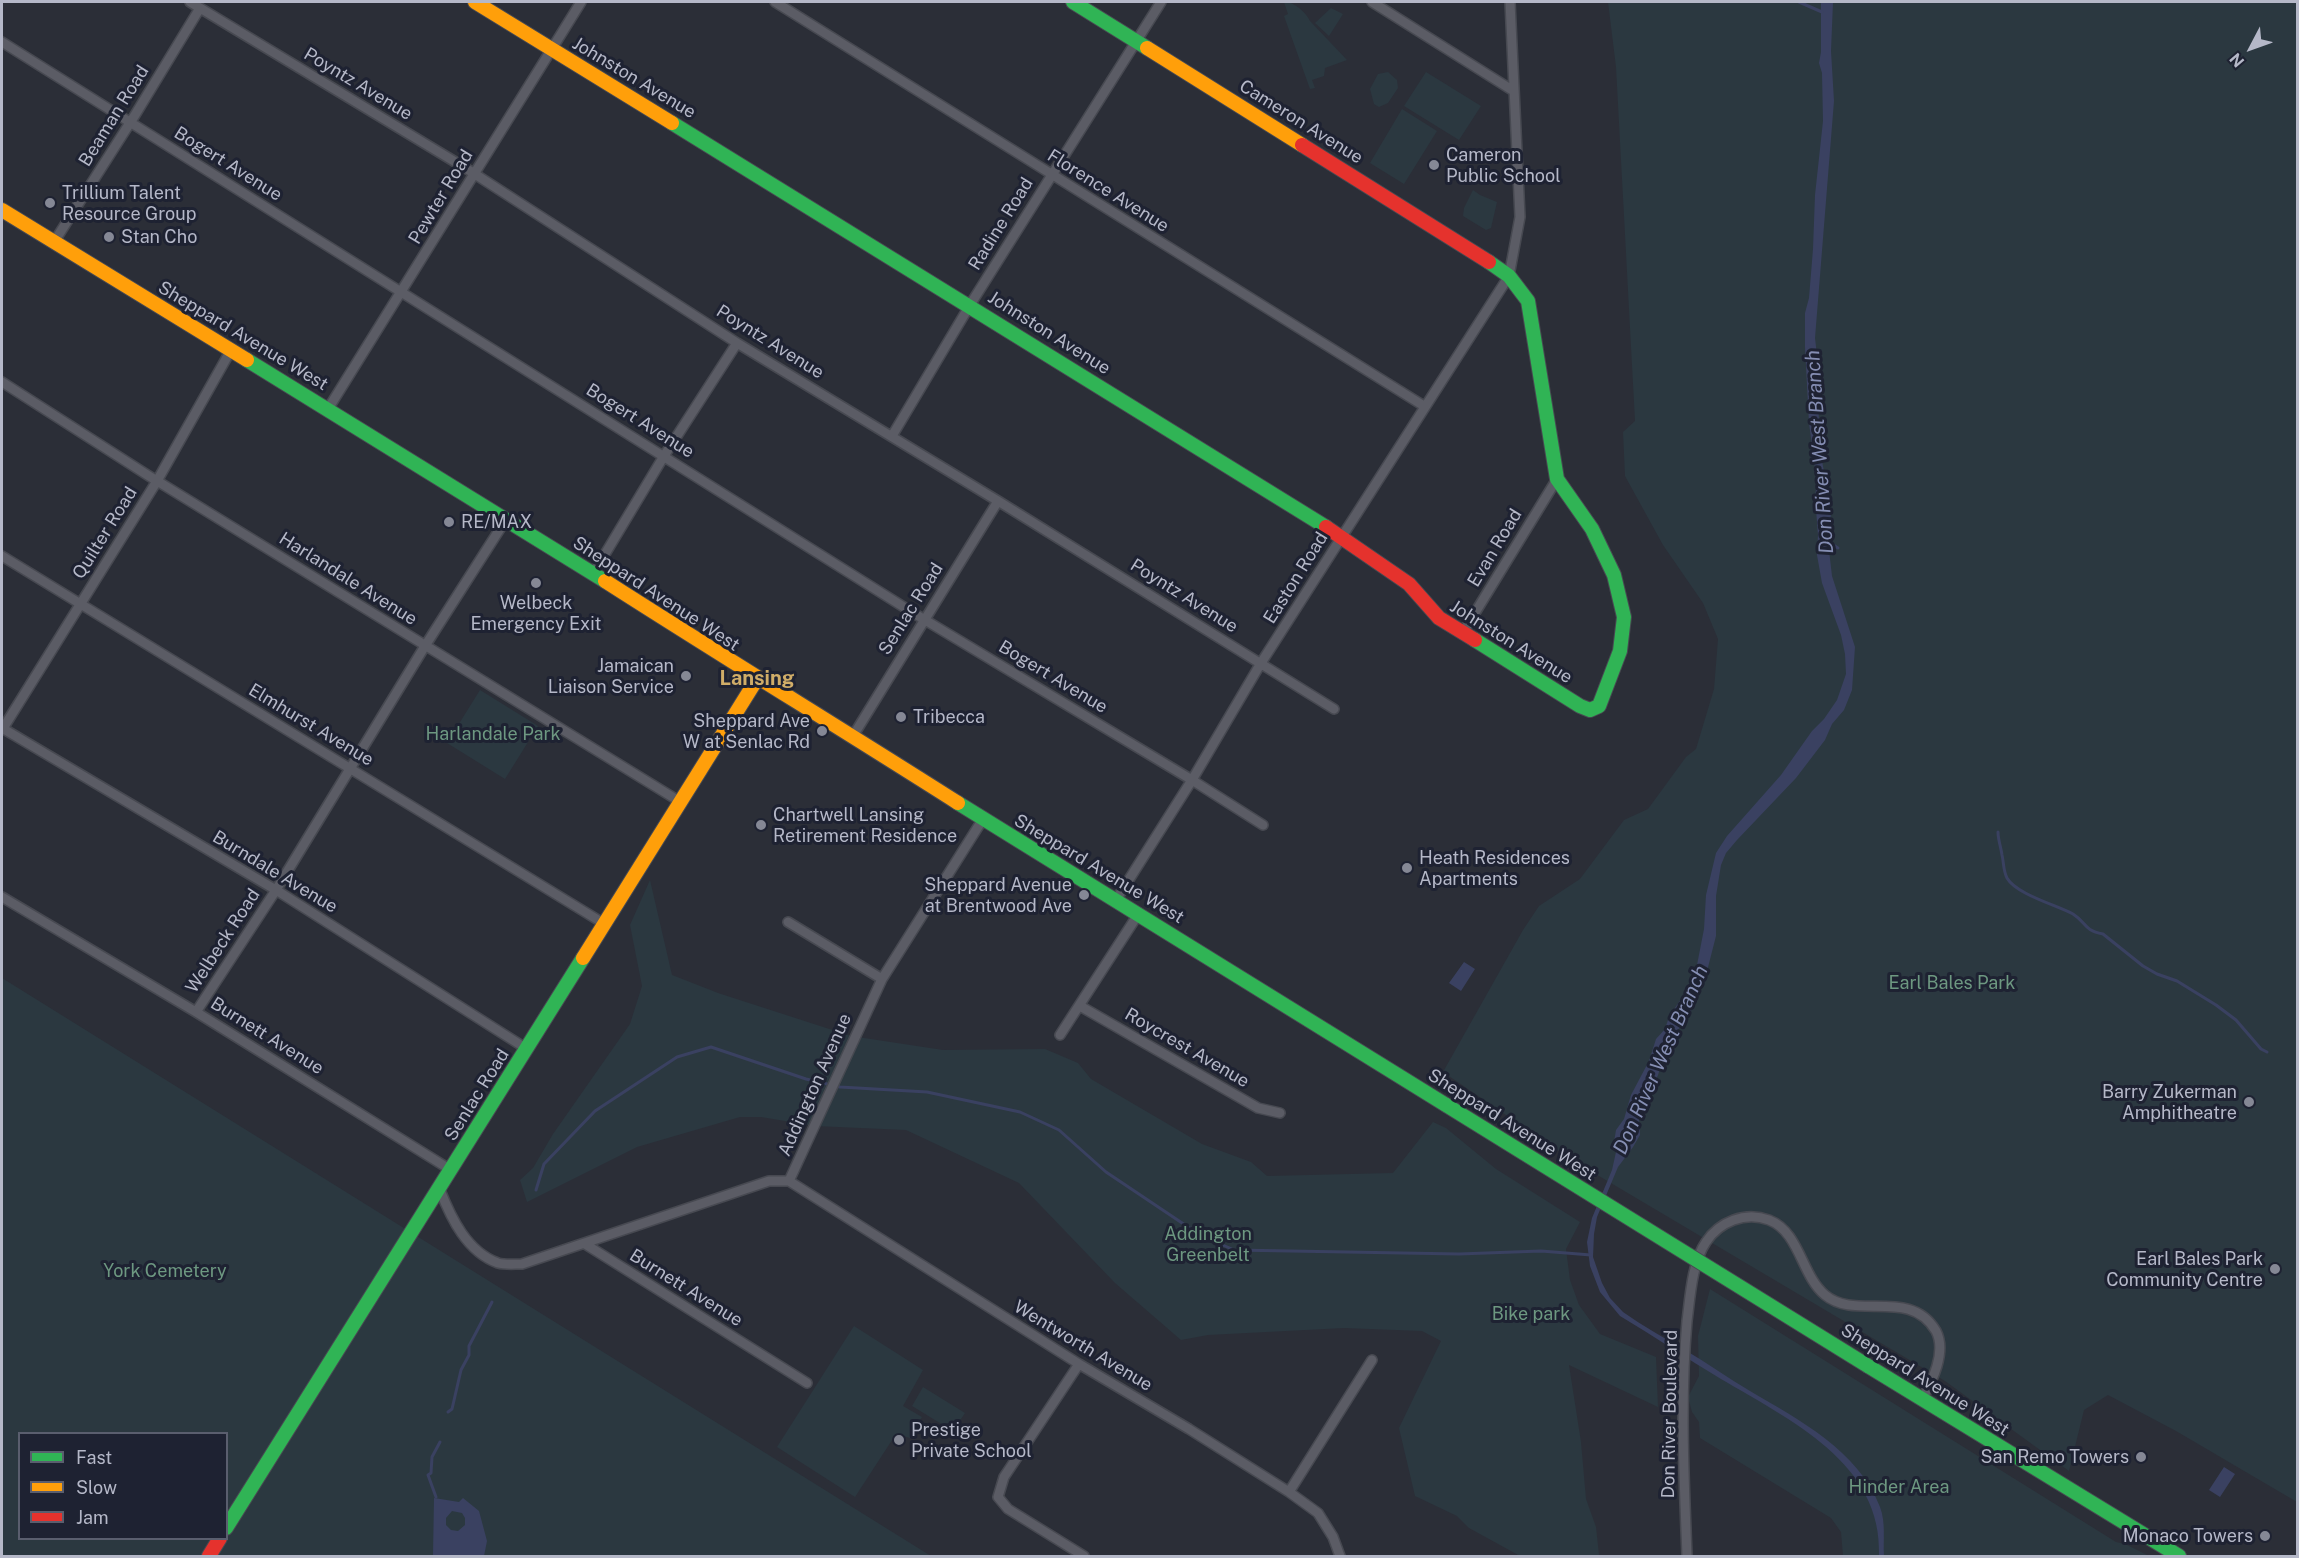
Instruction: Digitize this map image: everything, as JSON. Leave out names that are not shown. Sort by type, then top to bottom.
[{"type":"street","name":"Poyntz Avenue","points":[[190,2],[474,174],[737,343],[1334,708]]},
{"type":"street","name":"Johnston Avenue","points":[[475,2],[970,304],[1342,537],[1409,584],[1439,618],[1590,710],[1599,706],[1620,651],[1624,617],[1614,575],[1604,552],[1592,530],[1557,479]]},
{"type":"street","name":"Pewter Road","points":[[328,410],[580,2]]},
{"type":"street","name":"Florence Avenue","points":[[775,2],[1424,406]]},
{"type":"street","name":"Cameron Avenue","points":[[1073,2],[1500,268],[1509,276],[1528,301],[1557,479]]},
{"type":"street","name":"Radine Road","points":[[892,436],[970,304],[1161,2]]},
{"type":"street","points":[[1372,2],[1512,90]]},
{"type":"street","points":[[1509,276],[1520,217],[1512,90],[1510,2]]},
{"type":"street","name":"Beaman Road","points":[[54,242],[200,8]]},
{"type":"street","name":"Bogert Avenue","points":[[2,42],[926,620],[1263,825]]},
{"type":"street","name":"Sheppard Avenue West","points":[[2,210],[2179,1557]]},
{"type":"street","name":"Easton Road","points":[[1116,900],[1262,663],[1509,276]]},
{"type":"street","points":[[593,574],[664,456],[737,343]]},
{"type":"street","name":"Quilter Road","points":[[2,729],[157,481],[231,350]]},
{"type":"street","name":"Harlandale Avenue","points":[[2,382],[157,481],[679,801]]},
{"type":"street","name":"Evan Road","points":[[1462,634],[1557,479]]},
{"type":"street","name":"Senlac Road","points":[[853,736],[998,501]]},
{"type":"street","name":"Welbeck Road","points":[[196,1012],[276,890],[352,769],[425,646],[506,520]]},
{"type":"street","name":"Elmhurst Avenue","points":[[2,556],[603,923]]},
{"type":"street","name":"Senlac Road","points":[[228,1525],[440,1190],[603,923],[757,679]]},
{"type":"street","name":"Burndale Avenue","points":[[2,729],[276,890],[527,1049]]},
{"type":"street","name":"Addington Avenue","points":[[585,1244],[769,1181],[789,1181],[882,979],[983,819]]},
{"type":"street","name":"Burnett Avenue","points":[[2,897],[196,1012],[451,1170]]},
{"type":"street","points":[[1060,1035],[1139,914]]},
{"type":"street","points":[[788,922],[882,979]]},
{"type":"street","name":"Roycrest Avenue","points":[[1080,1006],[1258,1108],[1280,1113]]},
{"type":"street","name":"Wentworth Avenue","points":[[789,1181],[1079,1364],[1290,1492],[1318,1514],[1333,1537],[1340,1557]]},
{"type":"street","points":[[440,1190],[447,1208],[466,1239],[477,1252],[499,1263],[522,1264],[585,1244]]},
{"type":"street","name":"Don River Boulevard","points":[[1687,1557],[1683,1467],[1683,1377],[1691,1282],[1705,1243],[1720,1227],[1736,1218],[1753,1217],[1776,1223],[1785,1231],[1813,1282],[1825,1295],[1849,1305],[1892,1305],[1922,1316],[1936,1332],[1940,1350],[1930,1384],[1922,1400]]},
{"type":"street","name":"Burnett Avenue","points":[[585,1244],[807,1383]]},
{"type":"street","points":[[1290,1492],[1372,1360]]},
{"type":"street","points":[[1079,1364],[1004,1478],[998,1497],[1008,1509],[1084,1557]]},
{"type":"street","points":[[209,1557],[219,1540]]},
{"type":"green space","points":[[1284,2],[1295,5],[1302,11],[1347,60],[1325,68],[1324,76],[1312,80],[1315,88],[1310,89],[1284,16],[1288,14]]},
{"type":"green space","name":"Earl Bales Park","points":[[1608,2],[2297,2],[2297,1502],[2176,1431],[2108,1395],[2084,1410],[2069,1471],[1945,1381],[1572,1160],[1443,1072],[1523,930],[1539,906],[1580,879],[1624,820],[1648,809],[1686,757],[1696,749],[1714,689],[1718,639],[1703,603],[1663,545],[1625,476],[1623,432],[1635,421],[1616,67]]},
{"type":"green space","points":[[1331,8],[1343,14],[1329,36],[1315,23]]},
{"type":"green space","points":[[1388,72],[1397,80],[1398,88],[1388,103],[1379,107],[1374,104],[1370,89],[1378,74]]},
{"type":"green space","points":[[1426,72],[1481,106],[1459,140],[1404,106]]},
{"type":"green space","points":[[1402,109],[1437,131],[1404,184],[1370,163]]},
{"type":"green space","points":[[1473,190],[1497,202],[1491,228],[1486,230],[1463,216],[1464,208]]},
{"type":"green space","name":"Harlandale Park","points":[[480,690],[538,726],[505,779],[447,743]]},
{"type":"green space","name":"Addington Greenbelt","points":[[650,880],[672,975],[718,993],[851,1036],[943,1050],[1045,1049],[1078,1063],[1091,1079],[1202,1144],[1251,1162],[1267,1176],[1393,1173],[1433,1122],[1446,1128],[1496,1169],[1580,1222],[1566,1249],[1570,1280],[1579,1305],[1600,1334],[1656,1357],[1658,1407],[1569,1365],[1581,1442],[1586,1499],[1596,1527],[1599,1555],[1520,1556],[1469,1528],[1457,1516],[1415,1496],[1399,1428],[1441,1341],[1422,1331],[1344,1328],[1208,1335],[1181,1340],[1115,1283],[1019,1183],[906,1130],[815,1126],[761,1117],[740,1117],[637,1147],[527,1202],[520,1180],[533,1168],[553,1134],[630,1024],[642,986],[630,925]]},
{"type":"green space","name":"York Cemetery","points":[[2,978],[931,1556],[2,1556]]},
{"type":"green space","name":"Hinder Area","points":[[1710,1289],[2116,1542],[2149,1556],[1843,1556],[1841,1532],[1831,1518],[1700,1438],[1699,1422],[1692,1412],[1688,1397],[1699,1376],[1698,1336]]},
{"type":"green space","points":[[854,1326],[923,1370],[903,1406],[922,1417],[910,1438],[896,1434],[855,1497],[777,1447]]},
{"type":"green space","points":[[923,1387],[965,1413],[953,1431],[912,1406]]},
{"type":"water","name":"Don River West Branch","points":[[1821,2],[1833,2],[1831,51],[1834,101],[1815,338],[1819,372],[1817,386],[1821,455],[1831,511],[1829,550],[1832,576],[1855,647],[1852,690],[1844,710],[1832,724],[1825,740],[1796,778],[1726,853],[1721,865],[1716,896],[1716,936],[1705,979],[1690,1013],[1668,1044],[1658,1075],[1639,1119],[1640,1135],[1618,1167],[1597,1217],[1593,1257],[1610,1298],[1623,1312],[1807,1425],[1842,1453],[1870,1487],[1880,1507],[1884,1525],[1884,1556],[1879,1556],[1876,1523],[1866,1495],[1849,1470],[1802,1428],[1620,1316],[1600,1292],[1590,1266],[1587,1242],[1592,1218],[1612,1170],[1616,1152],[1614,1142],[1616,1130],[1624,1119],[1631,1095],[1649,1061],[1656,1039],[1665,1029],[1669,1017],[1687,990],[1697,965],[1704,929],[1706,895],[1716,853],[1727,836],[1781,775],[1812,731],[1824,719],[1837,700],[1846,674],[1841,635],[1822,583],[1817,555],[1815,496],[1817,484],[1809,423],[1805,347],[1805,313],[1809,298],[1815,195],[1823,121],[1822,73],[1819,63]]},
{"type":"water","points":[[1464,962],[1475,969],[1461,991],[1449,983]]},
{"type":"water","points":[[2224,1467],[2235,1474],[2220,1497],[2209,1490]]},
{"type":"water","points":[[434,1498],[459,1502],[463,1498],[479,1511],[487,1541],[484,1556],[433,1556]],"holes":[[[452,1511],[462,1513],[465,1525],[458,1531],[451,1530],[446,1525],[446,1518]]]},
{"type":"waterway","points":[[1799,2],[1822,12]]},
{"type":"waterway","name":"Don River West Branch","points":[[1827,541],[1838,548]]},
{"type":"waterway","points":[[1998,832],[2005,872],[2012,884],[2027,894],[2073,914],[2088,928],[2103,934],[2143,966],[2177,981],[2216,1005],[2236,1020],[2261,1049],[2267,1052]]},
{"type":"waterway","points":[[536,1190],[544,1164],[595,1111],[677,1057],[711,1047],[806,1079],[840,1087],[927,1092],[1020,1112],[1059,1130],[1106,1172],[1200,1235],[1234,1250],[1459,1254],[1541,1251],[1591,1255]]},
{"type":"waterway","points":[[448,1412],[452,1409],[461,1370],[469,1355],[469,1346],[492,1302]]},
{"type":"waterway","points":[[436,1497],[428,1475],[431,1473],[432,1457],[440,1442]]},
{"type":"traffic: fast","points":[[1073,2],[1147,48]]},
{"type":"traffic: fast","points":[[672,123],[1326,527]]},
{"type":"traffic: fast","points":[[1475,640],[1590,710],[1599,706],[1620,651],[1624,617],[1614,575],[1592,529],[1557,479],[1528,301],[1509,276],[1489,262]]},
{"type":"traffic: fast","points":[[247,360],[605,581]]},
{"type":"traffic: fast","points":[[958,803],[1446,1105]]},
{"type":"traffic: fast","points":[[228,1525],[583,958]]},
{"type":"traffic: fast","points":[[1446,1105],[1868,1366]]},
{"type":"traffic: fast","points":[[1868,1366],[2179,1556]]},
{"type":"traffic: slow","points":[[475,2],[672,123]]},
{"type":"traffic: slow","points":[[1147,48],[1302,145]]},
{"type":"traffic: slow","points":[[2,210],[247,360]]},
{"type":"traffic: slow","points":[[605,581],[958,803]]},
{"type":"traffic: slow","points":[[583,958],[757,679]]},
{"type":"traffic: jam","points":[[1302,145],[1489,262]]},
{"type":"traffic: jam","points":[[1326,527],[1409,584],[1439,618],[1475,640]]},
{"type":"traffic: jam","points":[[209,1556],[219,1540]]},
{"type":"place","name":"Cameron Public School","points":[[1434,165]]},
{"type":"place","name":"Trillium Talent Resource Group","points":[[50,203]]},
{"type":"place","name":"Stan Cho","points":[[109,237]]},
{"type":"place","name":"RE/MAX","points":[[449,522]]},
{"type":"place","name":"Welbeck Emergency Exit","points":[[536,583]]},
{"type":"place","name":"Jamaican Liaison Service","points":[[686,676]]},
{"type":"place","name":"Tribecca","points":[[901,717]]},
{"type":"place","name":"Sheppard Ave W at Senlac Rd","points":[[822,731]]},
{"type":"place","name":"Chartwell Lansing Retirement Residence","points":[[761,825]]},
{"type":"place","name":"Heath Residences Apartments","points":[[1407,868]]},
{"type":"place","name":"Sheppard Avenue at Brentwood Ave","points":[[1084,895]]},
{"type":"place","name":"Barry Zukerman Amphitheatre","points":[[2249,1102]]},
{"type":"place","name":"Earl Bales Park Community Centre","points":[[2275,1269]]},
{"type":"place","name":"Prestige Private School","points":[[899,1440]]},
{"type":"place","name":"San Remo Towers","points":[[2141,1457]]},
{"type":"place","name":"Monaco Towers","points":[[2265,1536]]},
{"type":"district","name":"Lansing","points":[[757,679]]},
{"type":"park label","name":"Bike park","points":[[1531,1314]]}]
